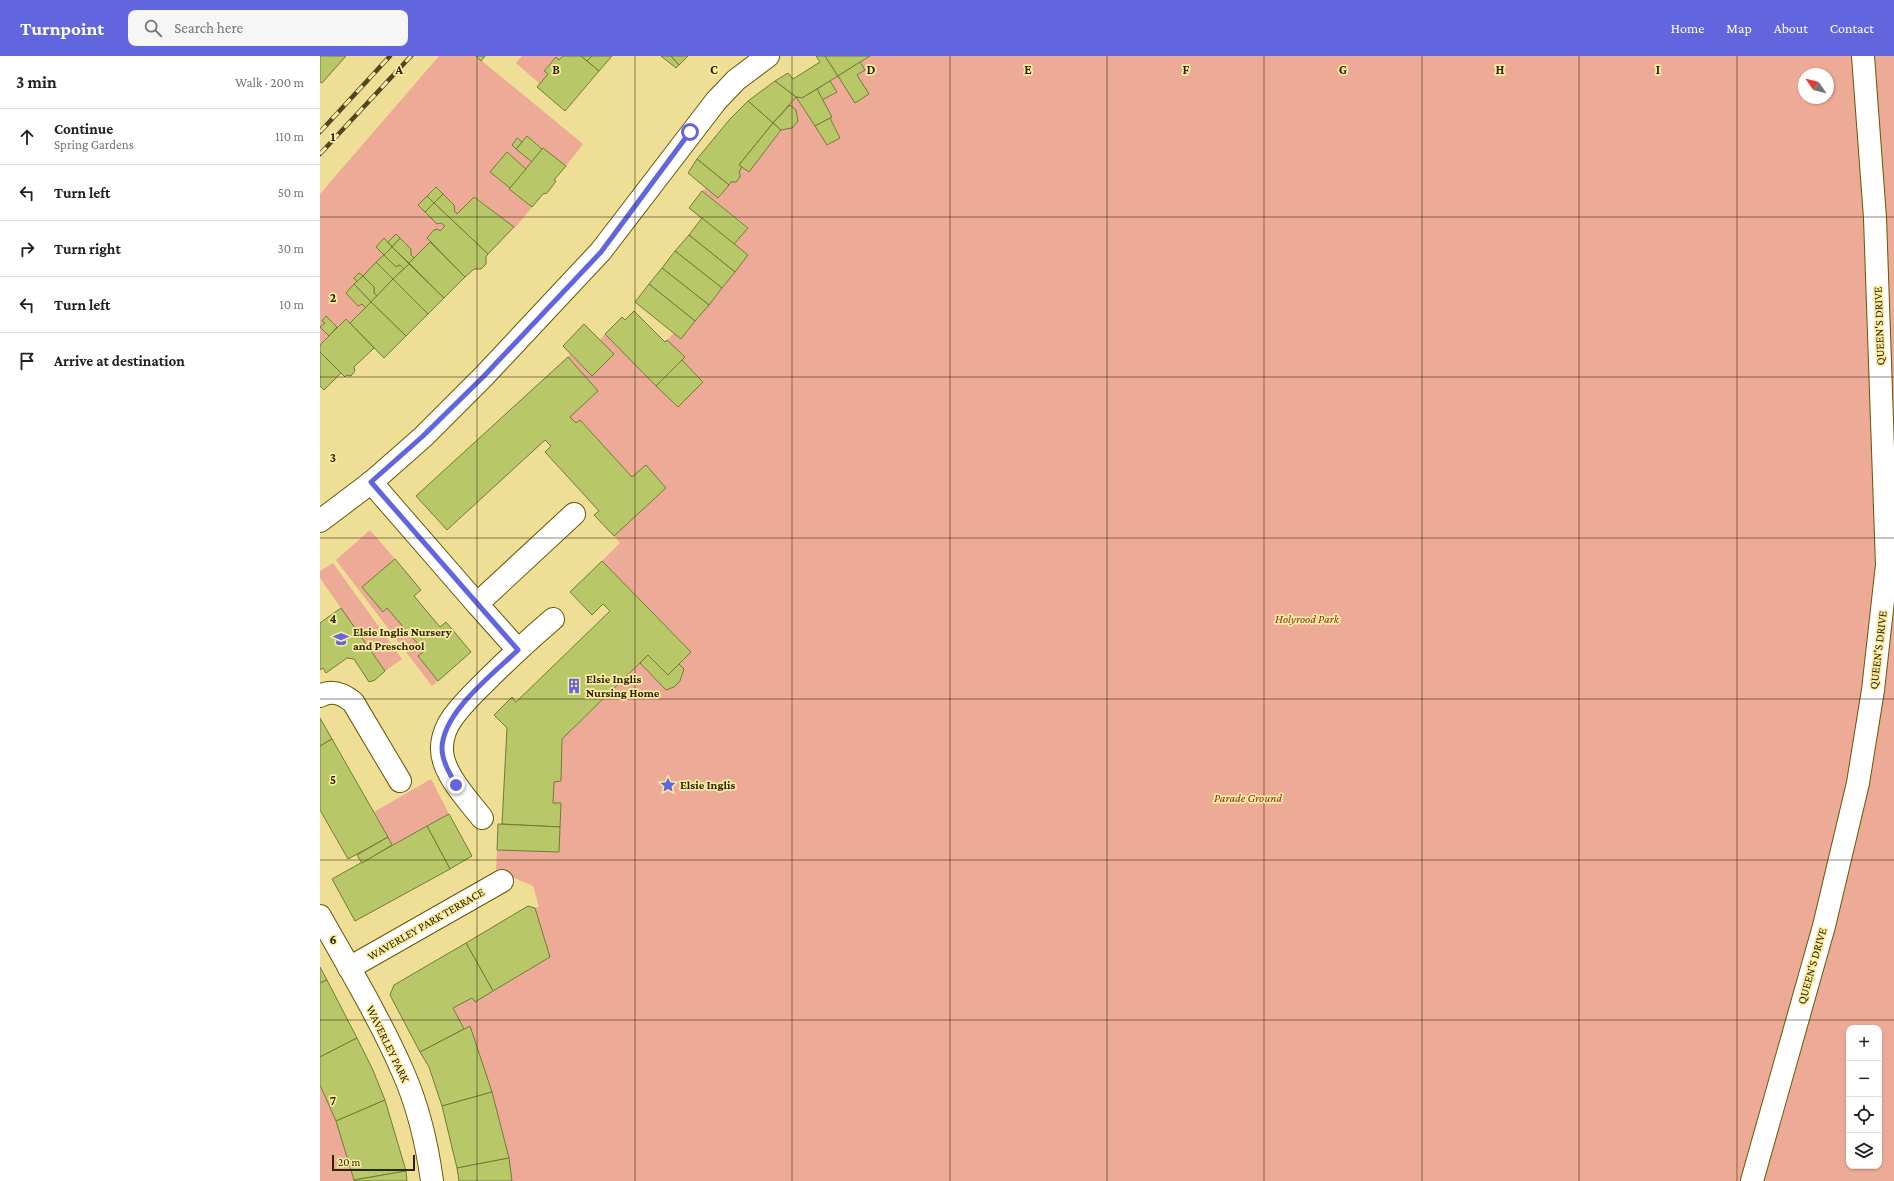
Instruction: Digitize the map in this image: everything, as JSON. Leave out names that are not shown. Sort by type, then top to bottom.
[{"type":"street","points":[[320,521],[371,482],[423,436],[484,376],[601,252],[716,101],[736,80],[768,56]]},
{"type":"street","name":"QUEEN'S DRIVE","points":[[1752,1181],[1824,926],[1858,783],[1873,690],[1887,565],[1875,218],[1863,56]]},
{"type":"street","points":[[371,482],[518,650]]},
{"type":"street","points":[[477,604],[574,514]]},
{"type":"street","points":[[482,818],[456,785],[446,767],[442,749],[445,733],[452,718],[465,701],[553,619]]},
{"type":"street","points":[[320,696],[327,692],[334,692],[341,694],[354,702],[400,781]]},
{"type":"street","name":"WAVERLEY PARK TERRACE","points":[[349,968],[502,881]]},
{"type":"street","name":"WAVERLEY PARK","points":[[320,916],[403,1072],[415,1103],[423,1134],[432,1181]]},
{"type":"green space","points":[[439,56],[476,56],[583,144],[566,166],[527,137],[522,142],[517,138],[512,145],[532,162],[526,169],[507,152],[490,172],[532,207],[515,228],[475,197],[457,214],[454,210],[454,205],[435,187],[418,205],[437,224],[441,223],[445,226],[440,231],[438,229],[434,230],[427,238],[430,242],[414,258],[411,255],[411,249],[396,234],[388,242],[384,239],[376,247],[384,255],[363,276],[359,273],[354,278],[357,282],[346,293],[358,306],[362,304],[366,308],[350,323],[346,319],[337,327],[326,317],[322,321],[325,323],[320,327],[320,194]]},
{"type":"green space","points":[[522,56],[563,56],[559,60],[556,57],[544,70],[548,74],[540,84],[516,63]]},
{"type":"green space","name":"Holyrood Park","points":[[870,56],[1894,56],[1894,1181],[512,1181],[500,1122],[470,1026],[464,1029],[453,1008],[472,998],[475,1002],[550,957],[535,908],[539,907],[533,886],[496,870],[497,850],[559,852],[561,804],[553,803],[554,782],[561,781],[562,739],[640,663],[666,690],[676,685],[681,680],[684,669],[679,664],[691,652],[602,561],[620,543],[614,536],[666,488],[646,465],[632,477],[580,420],[576,423],[570,417],[598,391],[568,357],[570,354],[592,376],[614,354],[600,340],[605,334],[678,407],[703,381],[682,360],[685,357],[667,340],[674,333],[682,338],[748,255],[734,244],[748,227],[702,191],[706,188],[719,198],[731,182],[736,182],[742,167],[749,172],[781,130],[792,128],[798,121],[796,110],[790,105],[796,97],[827,145],[840,138],[822,100],[836,92],[830,81],[838,76],[855,102],[869,94],[857,75],[860,62]]},
{"type":"green space","points":[[320,327],[329,336],[320,345]]},
{"type":"green space","points":[[370,530],[395,559],[362,587],[382,610],[387,608],[424,651],[418,657],[438,681],[432,686],[336,560]]},
{"type":"green space","points":[[333,563],[402,659],[385,671],[320,578],[320,571]]},
{"type":"green space","points":[[431,779],[449,814],[392,845],[374,812]]},
{"type":"green space","points":[[320,1085],[336,1121],[354,1181],[320,1181]]},
{"type":"building","points":[[320,56],[346,56],[322,83],[320,82]]},
{"type":"building","points":[[476,56],[485,56],[481,61]]},
{"type":"building","points":[[563,56],[581,56],[599,71],[565,111],[537,87],[548,74],[544,71],[556,57],[559,60]]},
{"type":"building","points":[[581,56],[592,56],[587,61]]},
{"type":"building","points":[[592,56],[612,56],[599,71],[587,61]]},
{"type":"building","points":[[661,56],[671,56],[679,65],[676,68]]},
{"type":"building","points":[[671,56],[688,56],[679,65]]},
{"type":"building","points":[[816,56],[825,56],[838,76],[802,98],[796,97],[775,81],[788,73],[793,79],[820,62]]},
{"type":"building","points":[[825,56],[870,56],[838,76]]},
{"type":"building","points":[[860,62],[865,70],[857,75],[869,94],[855,103],[838,76]]},
{"type":"building","points":[[775,81],[796,97],[773,123],[748,101]]},
{"type":"building","points":[[830,81],[837,92],[822,100],[817,89]]},
{"type":"building","points":[[817,89],[832,117],[815,126],[796,97],[802,98]]},
{"type":"building","points":[[748,101],[773,123],[739,165],[742,167],[739,172],[740,177],[736,182],[731,182],[729,185],[697,159],[730,119]]},
{"type":"building","points":[[790,105],[796,110],[798,121],[792,128],[781,130],[773,123]]},
{"type":"building","points":[[830,118],[840,138],[827,145],[815,126]]},
{"type":"building","points":[[773,123],[781,130],[749,172],[739,165]]},
{"type":"building","points":[[527,136],[542,149],[532,162],[516,149]]},
{"type":"building","points":[[517,138],[522,142],[516,149],[512,145]]},
{"type":"building","points":[[543,148],[566,166],[554,180],[556,181],[551,188],[546,194],[544,193],[532,207],[509,189]]},
{"type":"building","points":[[507,152],[526,169],[510,188],[490,172]]},
{"type":"building","points":[[697,159],[729,185],[718,198],[688,173]]},
{"type":"building","points":[[436,187],[443,194],[434,203],[427,196]]},
{"type":"building","points":[[702,191],[748,228],[734,244],[689,208]]},
{"type":"building","points":[[443,194],[454,205],[454,210],[457,214],[474,197],[514,227],[488,254],[434,203]]},
{"type":"building","points":[[427,196],[434,203],[425,212],[418,205]]},
{"type":"building","points":[[434,203],[488,254],[486,257],[486,264],[481,269],[474,269],[465,277],[427,238],[434,230],[438,229],[440,231],[445,226],[441,223],[437,224],[425,212]]},
{"type":"building","points":[[702,218],[748,255],[735,272],[689,235]]},
{"type":"building","points":[[396,234],[400,238],[392,247],[388,242]]},
{"type":"building","points":[[689,235],[735,272],[722,288],[675,251]]},
{"type":"building","points":[[384,238],[392,247],[384,255],[376,247]]},
{"type":"building","points":[[400,238],[411,249],[411,255],[414,258],[409,263],[392,247]]},
{"type":"building","points":[[430,242],[465,277],[444,298],[409,263]]},
{"type":"building","points":[[392,247],[409,264],[404,269],[400,265],[396,267],[384,255]]},
{"type":"building","points":[[675,251],[722,288],[709,305],[662,268]]},
{"type":"building","points":[[384,255],[396,267],[400,265],[404,269],[393,279],[376,262]]},
{"type":"building","points":[[376,262],[393,279],[377,296],[374,293],[374,287],[363,276]]},
{"type":"building","points":[[409,264],[444,298],[428,314],[393,279]]},
{"type":"building","points":[[662,268],[709,305],[695,321],[649,284]]},
{"type":"building","points":[[359,273],[363,276],[357,282],[354,278]]},
{"type":"building","points":[[363,276],[374,287],[374,293],[377,296],[371,302],[354,284]]},
{"type":"building","points":[[393,279],[428,314],[406,336],[371,302]]},
{"type":"building","points":[[354,284],[371,302],[366,308],[362,304],[358,306],[346,293]]},
{"type":"building","points":[[649,284],[695,321],[681,339],[635,302]]},
{"type":"building","points":[[371,302],[406,336],[384,358],[350,323]]},
{"type":"building","points":[[634,311],[665,342],[667,340],[685,357],[656,386],[605,334],[622,317],[625,320]]},
{"type":"building","points":[[326,316],[337,327],[329,336],[320,327],[325,323],[322,321]]},
{"type":"building","points":[[346,319],[374,348],[354,367],[355,371],[351,376],[347,375],[345,377],[320,352],[320,345]]},
{"type":"building","points":[[584,324],[614,354],[592,376],[563,346]]},
{"type":"building","points":[[320,352],[341,373],[324,390],[320,386]]},
{"type":"building","points":[[568,357],[598,391],[570,417],[576,423],[580,420],[632,477],[646,465],[666,488],[614,536],[594,515],[599,511],[545,452],[551,446],[545,440],[447,530],[416,496]]},
{"type":"building","points":[[682,360],[703,382],[678,407],[656,386]]},
{"type":"building","points":[[395,559],[421,590],[414,596],[440,627],[446,622],[471,652],[438,681],[418,656],[424,651],[387,608],[383,612],[362,587]]},
{"type":"building","name":"Elsie Inglis Nursing Home","points":[[602,561],[691,652],[668,675],[648,655],[562,739],[561,781],[554,782],[553,803],[561,803],[560,827],[502,824],[507,728],[494,715],[512,697],[516,702],[610,611],[603,604],[592,615],[570,592]]},
{"type":"building","name":"Elsie Inglis Nursery and Preschool","points":[[341,608],[385,671],[375,680],[369,682],[354,659],[347,658],[326,673],[323,668],[320,670],[320,623]]},
{"type":"building","points":[[648,655],[668,675],[679,664],[684,669],[680,681],[674,687],[666,690],[640,663]]},
{"type":"building","points":[[320,718],[332,739],[320,746]]},
{"type":"building","points":[[332,739],[388,837],[348,859],[320,810],[320,746]]},
{"type":"building","points":[[449,814],[472,856],[450,869],[427,826]]},
{"type":"building","points":[[498,824],[560,827],[559,852],[497,850]]},
{"type":"building","points":[[427,826],[450,869],[355,921],[332,879]]},
{"type":"building","points":[[388,837],[392,845],[362,863],[357,855]]},
{"type":"building","points":[[528,906],[535,908],[550,957],[493,991],[466,943]]},
{"type":"building","points":[[466,943],[493,991],[475,1002],[472,998],[453,1008],[464,1029],[420,1052],[390,995],[394,985]]},
{"type":"building","points":[[320,967],[327,980],[320,983]]},
{"type":"building","points":[[327,980],[357,1038],[320,1057],[320,983]]},
{"type":"building","points":[[470,1026],[492,1092],[442,1106],[429,1067],[420,1052]]},
{"type":"building","points":[[357,1038],[372,1068],[385,1100],[336,1121],[320,1085],[320,1057]]},
{"type":"building","points":[[492,1092],[509,1158],[457,1168],[442,1106]]},
{"type":"building","points":[[385,1100],[406,1171],[354,1180],[336,1121]]},
{"type":"building","points":[[509,1158],[512,1181],[459,1181],[457,1168]]},
{"type":"building","points":[[406,1171],[407,1181],[354,1181],[354,1180]]},
{"type":"railway","points":[[320,132],[390,56]]},
{"type":"railway","points":[[320,154],[411,56]]},
{"type":"place","name":"Elsie Inglis Nursery and Preschool","points":[[341,639]]},
{"type":"place","name":"Elsie Inglis Nursing Home","points":[[574,686]]},
{"type":"place","name":"Elsie Inglis","points":[[668,785]]},
{"type":"route","points":[[456,785],[446,767],[442,749],[445,733],[452,718],[465,701],[518,650],[371,482],[423,436],[484,376],[601,252],[670,161],[690,132]]},
{"type":"park label","name":"Parade Ground","points":[[1248,798]]}]
